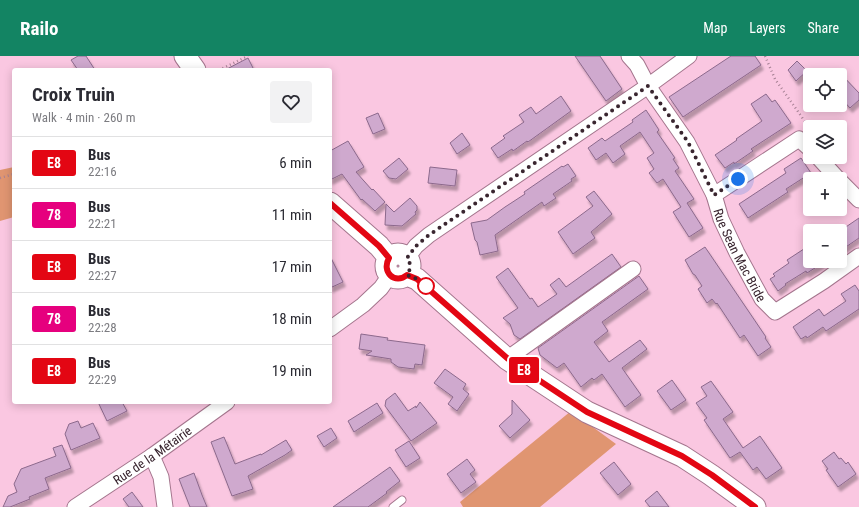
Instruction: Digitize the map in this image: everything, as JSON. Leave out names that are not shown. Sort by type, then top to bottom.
[{"type":"main road","points":[[185,56],[194,68]]},
{"type":"main road","points":[[332,205],[379,246],[398,266],[417,279],[507,358],[587,412],[682,456],[712,475],[755,507]]},
{"type":"street","name":"Rue Sean Mac Bride","points":[[629,56],[637,65],[648,86],[688,142],[714,195],[721,219],[737,253],[762,299],[775,312],[824,281],[859,256]]},
{"type":"street","points":[[332,328],[363,305],[381,288],[416,246],[429,235],[648,86],[688,56]]},
{"type":"street","points":[[714,195],[799,139],[803,143]]},
{"type":"street","points":[[824,164],[832,172]]},
{"type":"street","points":[[847,189],[859,200]]},
{"type":"street","points":[[507,358],[633,269]]},
{"type":"street","name":"Rue de la Métairie","points":[[75,507],[152,456],[225,404]]},
{"type":"street","points":[[152,456],[161,477],[165,507]]},
{"type":"lane","points":[[393,507],[402,500]]},
{"type":"path","points":[[223,68],[248,56]]},
{"type":"path","points":[[766,56],[775,79],[804,120]]},
{"type":"path","points":[[0,178],[12,175]]},
{"type":"shaded area","points":[[12,167],[12,218],[0,221],[0,170]]},
{"type":"shaded area","points":[[571,411],[616,444],[540,507],[463,507],[460,502]]},
{"type":"building","points":[[78,56],[86,56],[94,68],[77,68],[71,60]]},
{"type":"building","points":[[575,56],[600,56],[622,89],[606,101]]},
{"type":"building","points":[[731,56],[755,56],[761,65],[683,117],[669,97]]},
{"type":"building","points":[[248,58],[253,68],[229,68]]},
{"type":"building","points":[[797,61],[804,68],[803,75],[796,81],[788,70]]},
{"type":"building","points":[[847,80],[859,93],[859,100],[850,108],[847,105]]},
{"type":"building","points":[[766,94],[772,102],[775,100],[791,123],[751,149],[753,151],[734,164],[734,162],[725,168],[715,155],[762,121],[751,104]]},
{"type":"building","points":[[561,96],[571,111],[528,142],[527,141],[513,151],[512,149],[498,158],[491,148],[505,138],[503,136],[524,122],[519,115],[531,107],[536,114]]},
{"type":"building","points":[[646,110],[659,130],[657,132],[675,158],[673,159],[679,168],[675,171],[694,199],[687,203],[703,228],[689,237],[673,212],[681,207],[663,179],[657,183],[649,173],[654,169],[647,158],[654,153],[640,132],[620,146],[625,154],[613,163],[606,153],[596,160],[588,148],[602,138],[605,141],[633,122],[632,120]]},
{"type":"building","points":[[378,113],[385,129],[373,134],[366,118]]},
{"type":"building","points":[[462,133],[470,145],[457,154],[450,143]]},
{"type":"building","points":[[348,141],[364,167],[356,172],[385,202],[375,211],[362,199],[361,200],[342,174],[332,179],[332,150]]},
{"type":"building","points":[[399,158],[408,169],[396,179],[389,178],[383,171]]},
{"type":"building","points":[[801,158],[803,164],[805,164],[810,172],[803,172],[803,178],[786,189],[788,192],[748,218],[739,204],[786,173],[784,169]]},
{"type":"building","points":[[568,164],[576,176],[571,179],[572,181],[553,194],[556,198],[544,206],[542,202],[495,235],[498,251],[480,255],[471,223],[487,220],[525,194],[524,192],[562,166],[563,167]]},
{"type":"building","points":[[430,167],[457,170],[455,186],[428,183]]},
{"type":"building","points":[[594,191],[612,214],[591,232],[595,238],[573,254],[558,232],[593,206],[586,197]]},
{"type":"building","points":[[410,198],[417,206],[417,210],[415,212],[416,214],[402,226],[385,225],[386,204],[394,212]]},
{"type":"building","points":[[859,218],[859,238],[847,246],[847,226]]},
{"type":"building","points":[[705,247],[766,337],[765,338],[771,347],[758,356],[744,335],[740,338],[717,303],[716,304],[712,299],[707,303],[698,289],[702,286],[685,260]]},
{"type":"building","points":[[803,250],[803,268],[815,268],[807,273],[806,271],[785,284],[786,285],[778,291],[770,279],[775,276],[773,274],[789,263],[787,260]]},
{"type":"building","points":[[612,254],[621,267],[520,339],[514,335],[510,324],[503,318],[518,308],[496,277],[508,268],[530,299],[532,298],[538,307],[557,294],[550,285],[559,278],[566,287]]},
{"type":"building","points":[[332,260],[343,282],[332,287]]},
{"type":"building","points":[[639,276],[648,289],[602,322],[608,331],[594,342],[609,362],[640,340],[647,349],[622,368],[641,395],[625,407],[602,374],[594,380],[592,378],[581,387],[564,363],[557,368],[540,355],[538,348]]},
{"type":"building","points":[[855,285],[859,291],[859,309],[826,331],[823,327],[807,338],[806,336],[801,339],[793,327],[819,309],[824,316],[846,301],[841,294]]},
{"type":"building","points":[[361,334],[388,338],[387,340],[425,345],[422,365],[415,364],[414,369],[398,367],[391,362],[391,359],[366,355],[372,351],[359,349]]},
{"type":"building","points":[[445,369],[466,384],[463,389],[469,394],[457,411],[448,404],[453,397],[434,383]]},
{"type":"building","points":[[672,380],[686,400],[671,410],[657,391]]},
{"type":"building","points":[[711,381],[733,412],[723,419],[743,448],[760,436],[782,468],[766,479],[757,467],[753,470],[740,452],[730,458],[704,420],[707,418],[696,403],[707,396],[701,387]]},
{"type":"building","points":[[395,393],[408,411],[416,406],[416,408],[420,402],[437,423],[411,441],[385,406],[386,400]]},
{"type":"building","points":[[512,400],[530,420],[510,438],[499,426],[512,414]]},
{"type":"building","points":[[377,403],[383,413],[354,432],[348,421]]},
{"type":"building","points":[[99,404],[123,404],[127,411],[107,421]]},
{"type":"building","points":[[78,421],[81,428],[93,423],[100,438],[71,450],[65,434],[69,424]]},
{"type":"building","points":[[331,428],[337,438],[324,447],[317,436]]},
{"type":"building","points":[[224,437],[235,464],[261,455],[286,440],[292,450],[248,476],[253,489],[232,496],[211,442]]},
{"type":"building","points":[[409,441],[420,458],[406,467],[395,450]]},
{"type":"building","points":[[62,445],[71,468],[45,478],[49,489],[10,507],[3,507],[8,496],[17,492],[14,484],[21,469],[56,456],[53,448]]},
{"type":"building","points":[[834,452],[839,459],[841,458],[846,464],[848,462],[856,474],[838,487],[826,470],[828,469],[822,461]]},
{"type":"building","points":[[467,459],[475,470],[470,474],[476,482],[461,493],[447,474]]},
{"type":"building","points":[[614,462],[631,484],[618,495],[600,473]]},
{"type":"building","points":[[390,467],[400,481],[368,507],[333,507]]},
{"type":"building","points":[[194,473],[207,507],[190,507],[179,479]]},
{"type":"building","points":[[657,491],[669,507],[650,507],[645,501]]},
{"type":"building","points":[[132,492],[143,507],[129,507],[123,499]]},
{"type":"bus line","name":"E8","points":[[332,205],[379,246],[389,258],[386,269],[390,275],[400,278],[407,275],[417,279],[507,358],[528,373],[587,412],[682,456],[712,475],[755,507]]},
{"type":"route","points":[[426,286],[429,289],[417,279],[407,275],[410,264],[407,258],[416,246],[429,235],[648,86],[688,142],[714,195],[738,179]]}]
